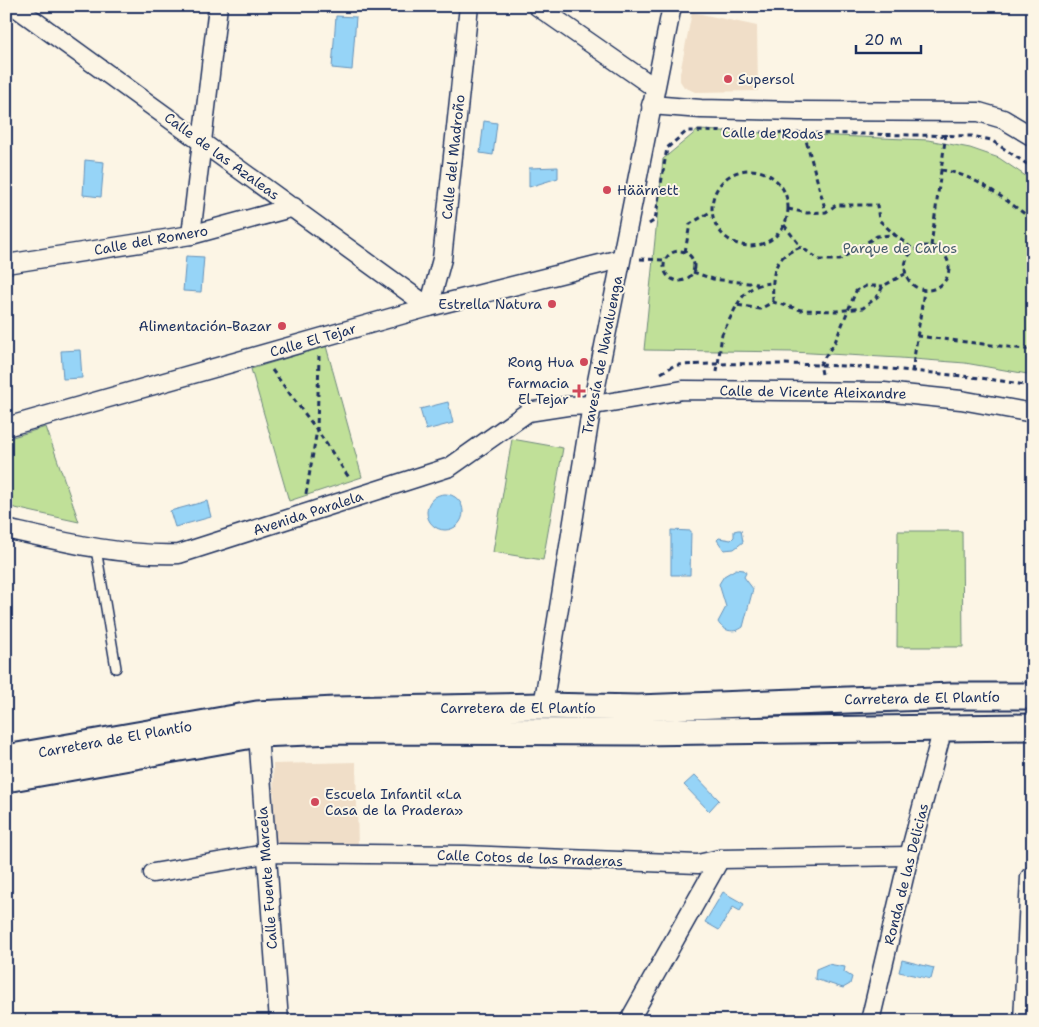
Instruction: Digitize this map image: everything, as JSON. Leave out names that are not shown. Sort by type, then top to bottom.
[{"type":"street","name":"Calle de las Azaleas","points":[[14,6],[294,207],[429,307]]},
{"type":"street","points":[[190,235],[218,6]]},
{"type":"street","name":"Calle del Madroño","points":[[429,307],[442,258],[469,6]]},
{"type":"street","points":[[537,6],[653,96]]},
{"type":"street","name":"Travesía de Navaluenga","points":[[543,706],[591,411],[594,405],[624,238],[672,6]]},
{"type":"street","name":"Calle de Rodas","points":[[653,96],[701,109],[800,111],[949,110],[979,112],[1003,119],[1033,137]]},
{"type":"street","name":"Calle del Romero","points":[[6,264],[190,235],[294,207]]},
{"type":"street","name":"Calle El Tejar","points":[[6,427],[429,307],[620,259]]},
{"type":"street","name":"Calle de Vicente Aleixandre","points":[[594,405],[683,390],[826,391],[909,394],[961,400],[1033,413]]},
{"type":"street","name":"Avenida Paralela","points":[[6,529],[96,549],[152,555],[179,554],[450,467],[528,412],[566,406],[594,405]]},
{"type":"street","name":"Carretera de El Plantío","points":[[6,758],[257,714],[335,710],[543,706],[638,708],[952,696],[1033,696]]},
{"type":"street","name":"Carretera de El Plantío","points":[[6,779],[258,734],[336,731],[639,732],[1033,727]]},
{"type":"street","name":"Ronda de las Delicias","points":[[870,1021],[910,856],[944,728]]},
{"type":"street","name":"Calle Fuente Marcela","points":[[258,734],[278,1021]]},
{"type":"street","name":"Calle Cotos de las Praderas","points":[[153,873],[266,853],[465,855],[698,864],[720,859],[910,856]]},
{"type":"street","points":[[629,1021],[720,859]]},
{"type":"street","points":[[1023,1021],[1031,877]]},
{"type":"lane","points":[[96,549],[116,668]]},
{"type":"path","points":[[931,246],[949,110]]},
{"type":"path","points":[[800,111],[804,134],[826,212]]},
{"type":"path","name":"Calle de Rodas","points":[[624,238],[656,220],[667,148],[687,131],[804,134],[946,134],[991,140],[1033,168]]},
{"type":"path","points":[[749,170],[761,172],[776,182],[786,197],[788,209],[784,225],[777,235],[767,242],[755,246],[742,246],[730,242],[721,234],[714,223],[712,199],[726,178],[749,170]]},
{"type":"path","points":[[941,170],[954,172],[977,180],[1033,220]]},
{"type":"path","points":[[788,209],[807,213],[826,212],[836,205],[877,205],[879,220],[914,250]]},
{"type":"path","points":[[685,252],[690,224],[712,211]]},
{"type":"path","points":[[784,225],[801,247],[820,260],[839,260],[877,236],[896,236]]},
{"type":"path","points":[[922,246],[931,246],[945,255],[950,272],[941,286],[933,290],[924,291],[916,288],[905,274],[908,256],[914,250],[922,246]]},
{"type":"path","points":[[773,302],[772,283],[777,262],[788,251],[801,247]]},
{"type":"path","points":[[673,252],[685,252],[693,260],[693,272],[684,280],[673,280],[664,272],[665,260],[673,252]]},
{"type":"path","points":[[693,272],[712,279],[757,284],[772,283]]},
{"type":"path","points":[[826,391],[820,364],[835,342],[856,291],[866,286],[883,286],[905,274]]},
{"type":"path","points":[[716,390],[722,334],[744,293],[757,284]]},
{"type":"path","points":[[736,305],[760,309],[773,302],[801,310],[848,310],[863,308],[878,296],[883,286]]},
{"type":"path","points":[[909,394],[924,291]]},
{"type":"path","points":[[917,336],[1033,350]]},
{"type":"path","points":[[303,515],[317,430],[320,338]]},
{"type":"path","points":[[260,356],[317,430],[361,496]]},
{"type":"path","points":[[658,375],[674,365],[718,363],[820,364],[912,370],[1007,381],[1033,386]]},
{"type":"shaded area","points":[[692,12],[757,26],[758,91],[695,92],[684,87],[680,81],[680,73]]},
{"type":"shaded area","name":"Escuela Infantil «La Casa de la Pradera»","points":[[356,762],[358,848],[284,848],[275,841],[273,764]]},
{"type":"green space","name":"Parque de Carlos","points":[[698,130],[928,140],[970,148],[999,158],[1033,181],[1033,375],[965,363],[900,358],[793,352],[644,350],[663,159]]},
{"type":"green space","points":[[326,346],[362,477],[289,501],[251,369]]},
{"type":"green space","points":[[46,427],[79,522],[6,506],[6,439]]},
{"type":"green space","points":[[512,439],[563,448],[543,560],[493,552]]},
{"type":"green space","points":[[898,531],[962,531],[963,647],[897,647]]},
{"type":"water","points":[[336,16],[356,17],[352,70],[332,68]]},
{"type":"water","points":[[484,121],[497,123],[493,155],[480,153]]},
{"type":"water","points":[[85,160],[104,162],[101,197],[83,195]]},
{"type":"water","points":[[558,167],[558,178],[529,187],[529,168]]},
{"type":"water","points":[[186,256],[204,257],[201,292],[183,291]]},
{"type":"water","points":[[80,350],[82,378],[63,379],[61,351]]},
{"type":"water","points":[[448,402],[453,423],[426,430],[420,409]]},
{"type":"water","points":[[445,494],[452,495],[458,499],[462,505],[462,519],[458,525],[452,529],[445,530],[438,529],[432,525],[428,519],[427,512],[428,505],[432,499],[438,495]]},
{"type":"water","points":[[207,501],[211,517],[175,527],[170,511]]},
{"type":"water","points":[[671,530],[691,531],[690,575],[671,575]]},
{"type":"water","points":[[741,530],[743,542],[734,549],[724,550],[717,540],[719,538],[731,540],[734,537],[734,531]]},
{"type":"water","points":[[736,569],[744,570],[746,573],[744,577],[753,589],[743,627],[732,631],[723,628],[718,622],[726,607],[719,584],[724,576]]},
{"type":"water","points":[[695,775],[719,800],[709,811],[684,785]]},
{"type":"water","points":[[723,892],[744,904],[740,911],[733,907],[719,930],[705,922]]},
{"type":"water","points":[[902,960],[934,968],[931,979],[899,972]]},
{"type":"water","points":[[828,964],[845,967],[844,972],[852,977],[850,984],[843,988],[815,979],[816,969]]},
{"type":"place","name":"Supersol","points":[[728,79]]},
{"type":"place","name":"Häärnett","points":[[607,190]]},
{"type":"place","name":"Estrella Natura","points":[[552,304]]},
{"type":"place","name":"Alimentación-Bazar","points":[[282,326]]},
{"type":"place","name":"Rong Hua","points":[[584,362]]},
{"type":"place","name":"Farmacia El Tejar","points":[[579,391]]},
{"type":"place","name":"Escuela Infantil «La Casa de la Pradera»","points":[[315,802]]}]
